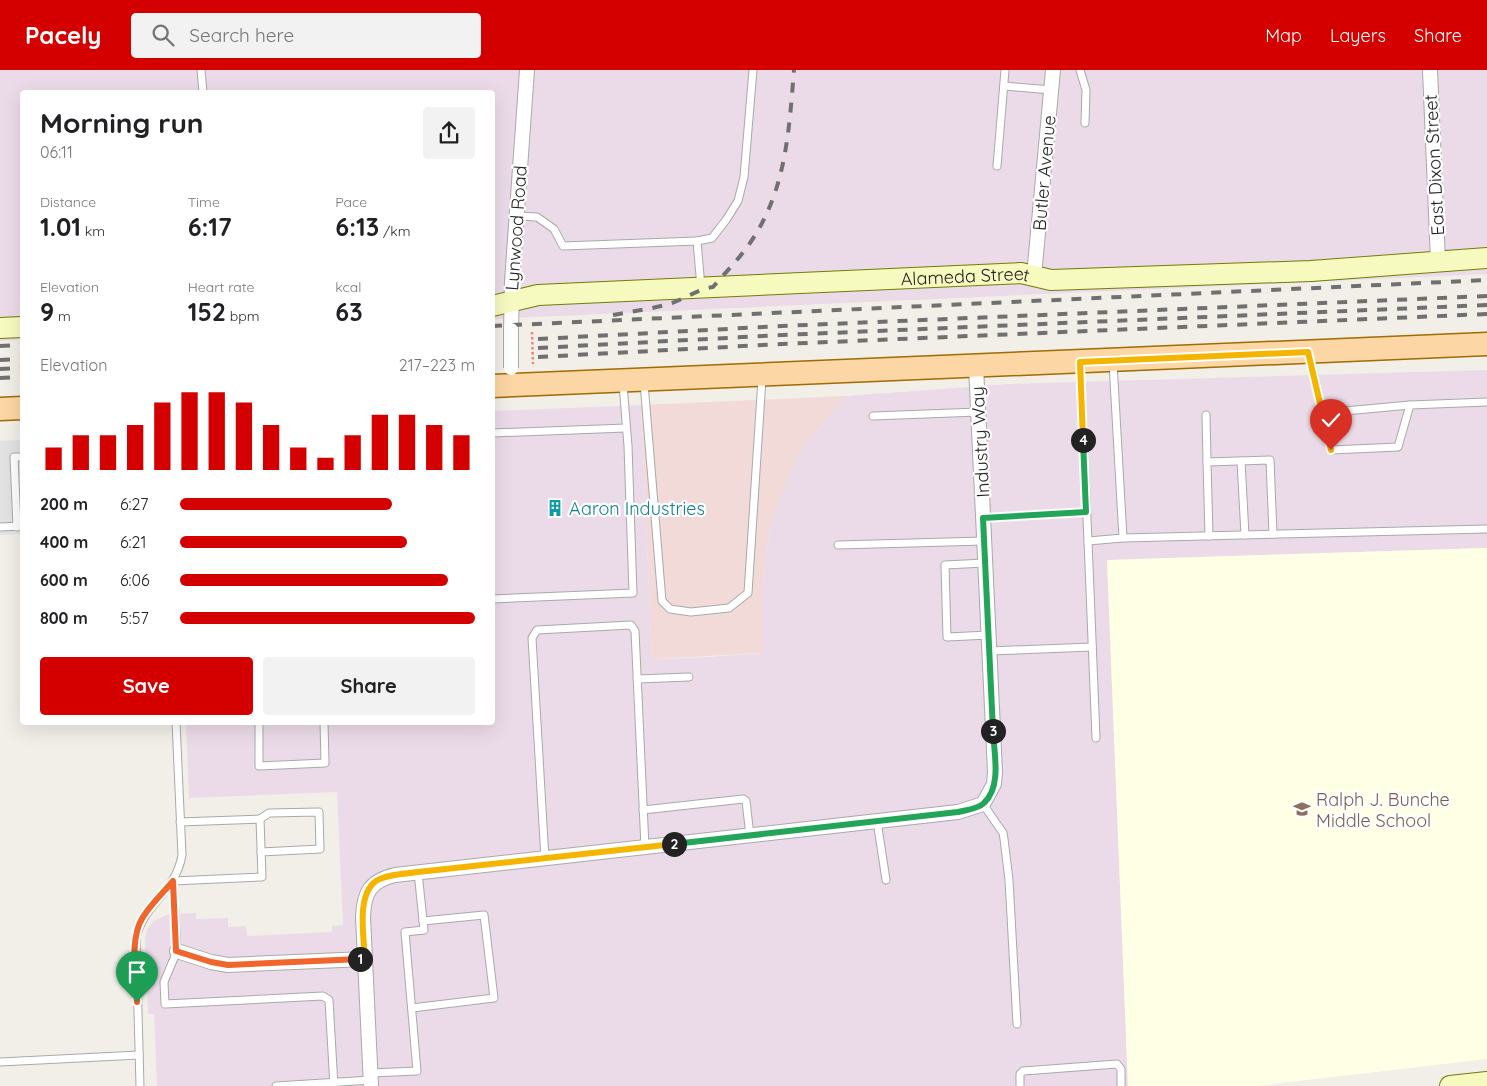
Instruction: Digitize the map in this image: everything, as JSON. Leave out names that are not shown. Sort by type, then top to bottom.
[{"type":"main road","points":[[505,380],[633,380],[1487,344]]},
{"type":"main road","points":[[0,409],[20,408]]},
{"type":"street","name":"Lynwood Road","points":[[505,380],[511,330],[502,304],[517,216],[527,70]]},
{"type":"street","name":"Butler Avenue","points":[[1034,276],[1053,70]]},
{"type":"street","name":"East Dixon Street","points":[[1430,70],[1438,261]]},
{"type":"street","name":"Alameda Street","points":[[502,304],[538,295],[701,287],[1021,273],[1051,280],[1311,271],[1487,258]]},
{"type":"street","points":[[0,328],[20,327]]},
{"type":"street","name":"Industry Way","points":[[976,366],[995,772],[994,784],[990,795],[983,804]]},
{"type":"street","points":[[371,1080],[363,917],[366,896],[376,881],[395,875],[418,872],[958,812],[983,804]]},
{"type":"street","points":[[176,951],[211,962],[228,965],[365,959]]},
{"type":"street","points":[[1450,1086],[1487,1082]]},
{"type":"lane","points":[[201,70],[203,90]]},
{"type":"lane","points":[[517,216],[537,217],[554,229],[563,246],[697,241],[712,238],[738,202],[744,177],[753,70]]},
{"type":"lane","points":[[996,166],[1005,70]]},
{"type":"lane","points":[[1080,70],[1086,90],[1086,122]]},
{"type":"lane","points":[[1004,86],[1051,90]]},
{"type":"lane","points":[[697,241],[701,287]]},
{"type":"lane","points":[[1308,352],[1331,450],[1398,447],[1410,405]]},
{"type":"lane","points":[[1096,361],[1086,512],[1096,738]]},
{"type":"lane","points":[[1096,361],[1123,538]]},
{"type":"lane","points":[[633,380],[662,601],[670,610],[691,612],[729,608],[748,593],[762,375]]},
{"type":"lane","points":[[495,599],[633,593],[626,428],[633,380]]},
{"type":"lane","points":[[1323,413],[1410,405],[1487,402]]},
{"type":"lane","points":[[873,416],[978,412]]},
{"type":"lane","points":[[1206,415],[1209,536]]},
{"type":"lane","points":[[495,433],[626,428]]},
{"type":"lane","points":[[0,528],[20,527],[14,457],[20,457]]},
{"type":"lane","points":[[1207,462],[1270,460],[1273,534]]},
{"type":"lane","points":[[1241,461],[1245,535]]},
{"type":"lane","points":[[983,518],[1086,512]]},
{"type":"lane","points":[[1088,541],[1123,538],[1487,529]]},
{"type":"lane","points":[[838,545],[984,541]]},
{"type":"lane","points":[[985,563],[945,566],[947,637],[988,635]]},
{"type":"lane","points":[[545,859],[532,638],[537,630],[631,625],[635,631],[645,848]]},
{"type":"lane","points":[[989,651],[1092,647]]},
{"type":"lane","points":[[637,679],[689,677]]},
{"type":"lane","points":[[140,1086],[136,938],[143,918],[178,872],[182,855],[176,725]]},
{"type":"lane","points":[[259,725],[259,766],[324,763],[324,725]]},
{"type":"lane","points":[[643,810],[743,799],[748,805],[750,836]]},
{"type":"lane","points":[[983,804],[1003,833],[1004,838],[1009,880],[1017,1024]]},
{"type":"lane","points":[[180,822],[260,819],[268,813],[319,812],[320,849],[261,852]]},
{"type":"lane","points":[[173,881],[262,877],[260,819]]},
{"type":"lane","points":[[877,821],[886,880]]},
{"type":"lane","points":[[276,1086],[334,1084],[371,1080],[417,1071],[405,932],[424,930],[418,872]]},
{"type":"lane","points":[[173,881],[176,951],[164,982],[165,1004],[323,996],[329,1000],[334,1084]]},
{"type":"lane","points":[[412,1008],[494,998],[484,915],[423,921]]},
{"type":"lane","points":[[0,1062],[139,1055]]},
{"type":"lane","points":[[1020,1086],[1020,1074],[1023,1072],[1117,1064],[1121,1069],[1121,1086]]},
{"type":"path","points":[[532,332],[533,364]]},
{"type":"shaded area","points":[[0,70],[1487,70],[1487,274],[495,319],[495,90],[20,90],[20,340],[0,341]]},
{"type":"shaded area","points":[[1487,370],[1487,548],[1107,560],[1128,1086],[157,1086],[154,1014],[148,1014],[145,940],[147,929],[154,921],[169,914],[196,913],[196,919],[228,918],[228,927],[246,926],[247,936],[332,932],[332,926],[343,925],[337,792],[189,798],[186,725],[495,725],[495,411],[641,405],[652,659],[710,657],[763,653],[763,581],[771,524],[797,458],[846,396],[1010,384]]},
{"type":"shaded area","points":[[846,396],[797,458],[771,524],[763,581],[763,653],[652,659],[641,405]]},
{"type":"shaded area","points":[[20,440],[20,534],[0,535],[0,441]]},
{"type":"shaded area","name":"Ralph J. Bunche Middle School","points":[[1487,548],[1487,1059],[1256,1086],[1128,1086],[1107,560]]},
{"type":"railway","points":[[613,315],[665,305],[713,287],[746,249],[762,223],[771,203],[784,160],[794,70]]},
{"type":"railway","points":[[495,326],[1487,280]]},
{"type":"railway","points":[[538,339],[782,326],[1487,296]]},
{"type":"railway","points":[[538,348],[782,335],[1487,305]]},
{"type":"railway","points":[[538,357],[782,344],[1487,314]]},
{"type":"railway","points":[[0,346],[20,345]]},
{"type":"railway","points":[[0,360],[20,359]]},
{"type":"railway","points":[[0,369],[20,368]]},
{"type":"railway","points":[[0,378],[20,377]]},
{"type":"place","name":"Aaron Industries","points":[[555,508]]},
{"type":"place","name":"Ralph J. Bunche Middle School","points":[[1302,809]]},
{"type":"route","points":[[137,1002],[135,948],[138,927],[173,881],[176,951],[211,962],[228,965],[365,959],[363,905],[371,887],[376,881],[386,877],[958,812],[983,804],[990,795],[994,784],[995,772],[983,518],[1086,512],[1080,362],[1308,352],[1331,450]]}]
